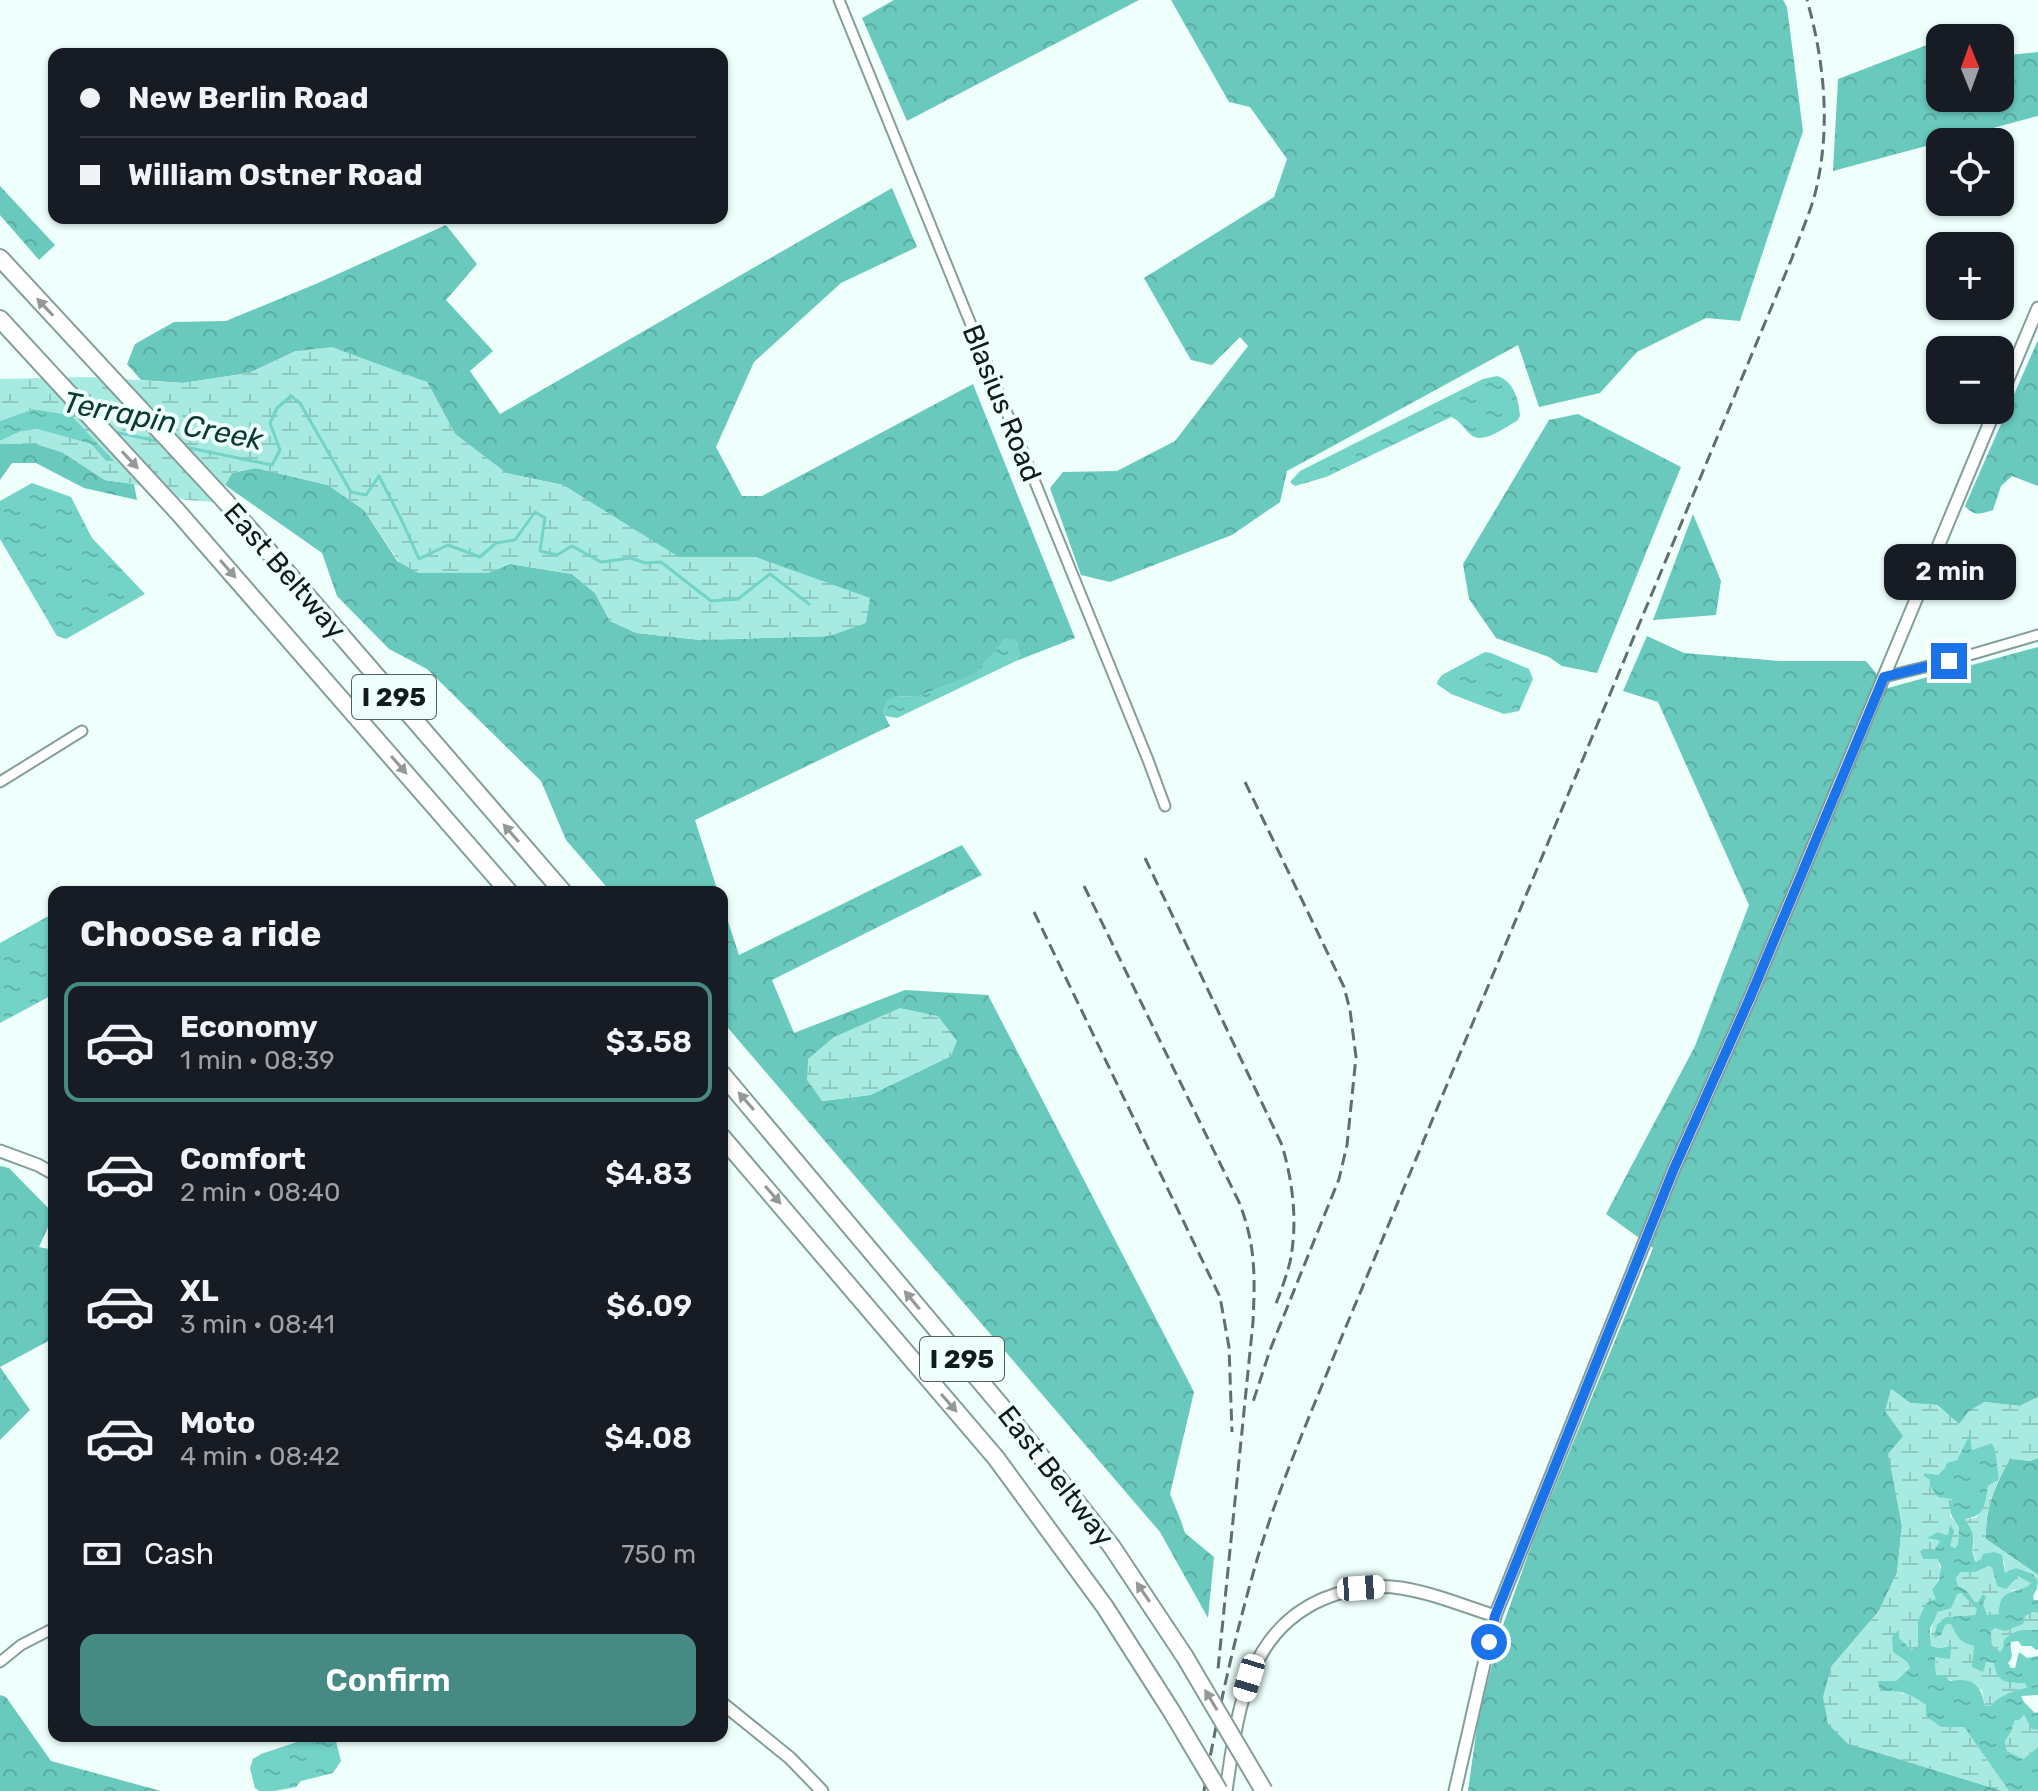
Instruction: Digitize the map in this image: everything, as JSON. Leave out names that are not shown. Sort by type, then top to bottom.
[{"type":"highway","name":"East Beltway","points":[[0,258],[226,502],[558,886]]},
{"type":"highway","name":"East Beltway","points":[[0,319],[177,511],[504,886]]},
{"type":"highway","name":"East Beltway","points":[[728,1081],[1001,1406],[1112,1547],[1185,1657],[1264,1791]]},
{"type":"highway","name":"East Beltway","points":[[728,1144],[996,1458],[1105,1607],[1219,1791]]},
{"type":"street","name":"Blasius Road","points":[[839,0],[1165,806]]},
{"type":"street","points":[[2014,365],[2038,308]]},
{"type":"street","points":[[1455,1791],[1495,1616],[1667,1185],[1749,1000],[1989,424]]},
{"type":"street","points":[[1884,677],[2038,635]]},
{"type":"street","points":[[0,782],[82,731]]},
{"type":"street","points":[[0,1151],[48,1171]]},
{"type":"street","points":[[1226,1791],[1242,1701],[1258,1658],[1291,1618],[1312,1604],[1338,1593],[1385,1586],[1417,1591],[1495,1616]]},
{"type":"street","points":[[0,1662],[21,1645],[48,1631]]},
{"type":"street","points":[[728,1708],[790,1758],[822,1791]]},
{"type":"green space","points":[[894,0],[1139,0],[907,121],[862,18]]},
{"type":"green space","points":[[1171,0],[1783,0],[1787,7],[1803,131],[1740,321],[1706,318],[1637,352],[1600,393],[1539,407],[1518,345],[1287,471],[1280,502],[1232,535],[1110,582],[1081,575],[1050,488],[1063,472],[1117,471],[1175,441],[1248,346],[1240,337],[1212,365],[1191,360],[1144,278],[1274,197],[1287,159],[1250,107],[1229,102]]},
{"type":"green space","points":[[1926,45],[1926,112],[2014,112],[2014,55],[2038,52],[2038,116],[1993,128],[1926,128],[1926,146],[1833,171],[1838,79]]},
{"type":"green space","points":[[0,186],[55,245],[39,260],[0,215]]},
{"type":"green space","points":[[892,188],[917,247],[841,283],[754,362],[716,447],[742,496],[762,496],[973,384],[1075,638],[1016,661],[1020,654],[1006,639],[974,675],[916,697],[898,696],[884,707],[890,726],[695,820],[716,886],[606,886],[566,840],[541,781],[427,669],[389,649],[337,596],[322,553],[225,485],[232,473],[256,468],[328,485],[364,510],[398,562],[487,573],[510,564],[572,574],[595,593],[610,621],[637,633],[701,640],[830,636],[756,557],[679,558],[563,485],[506,473],[455,434],[427,382],[296,351],[249,373],[183,383],[141,380],[127,364],[135,344],[174,322],[226,321],[446,225],[477,264],[446,300],[493,351],[470,371],[500,414]]},
{"type":"green space","points":[[2038,340],[2038,486],[2012,476],[2001,486],[1993,510],[1975,513],[1965,506],[2001,424],[2014,424],[2014,395]]},
{"type":"green space","points":[[332,347],[427,382],[455,434],[506,473],[563,485],[679,557],[756,557],[870,598],[866,623],[830,636],[701,640],[636,633],[610,621],[595,593],[572,574],[510,564],[488,573],[418,573],[399,562],[364,510],[328,485],[255,468],[232,473],[215,502],[186,500],[134,484],[105,480],[62,452],[36,444],[0,444],[0,441],[19,432],[37,429],[91,444],[106,461],[66,410],[64,414],[33,409],[0,421],[0,379],[89,377],[183,383],[249,373],[297,351]]},
{"type":"green space","points":[[1578,414],[1681,467],[1597,673],[1562,666],[1549,657],[1496,638],[1469,599],[1463,564],[1549,420]]},
{"type":"green space","points":[[0,444],[36,444],[62,452],[105,480],[134,484],[137,500],[84,488],[36,463],[12,463],[0,480]]},
{"type":"green space","points":[[1693,514],[1721,581],[1716,615],[1653,620]]},
{"type":"green space","points":[[1647,636],[1684,653],[1781,661],[1866,661],[1888,688],[2038,647],[2038,1397],[2020,1406],[1984,1402],[1960,1425],[1937,1405],[1910,1403],[1891,1389],[1903,1436],[1896,1494],[1902,1526],[1897,1573],[1879,1611],[1831,1667],[1847,1743],[2003,1791],[1468,1791],[1479,1712],[1503,1625],[1534,1538],[1653,1248],[1606,1214],[1695,1046],[1749,905],[1658,702],[1623,691]]},
{"type":"green space","points":[[962,845],[982,875],[772,980],[794,1033],[905,990],[988,995],[1194,1392],[1170,1494],[1185,1533],[1214,1557],[1208,1618],[1160,1532],[728,1028],[728,921],[739,955]],"holes":[[[951,1056],[870,1095],[822,1101]]]},
{"type":"green space","points":[[900,1008],[938,1016],[957,1041],[951,1056],[870,1095],[822,1101],[807,1080],[808,1059],[834,1037]]},
{"type":"green space","points":[[0,1166],[9,1168],[48,1208],[48,1227],[39,1247],[48,1249],[48,1341],[0,1367]]},
{"type":"green space","points":[[0,1367],[30,1410],[0,1440]]},
{"type":"green space","points":[[1891,1389],[1910,1403],[1936,1405],[1959,1424],[1969,1411],[1984,1402],[2020,1406],[2038,1397],[2038,1458],[2030,1461],[2010,1459],[1999,1479],[1992,1443],[1972,1450],[1970,1436],[1957,1460],[1938,1475],[1925,1473],[1930,1487],[1952,1499],[1950,1516],[1959,1527],[1958,1544],[1955,1548],[1950,1546],[1948,1537],[1929,1539],[1940,1541],[1934,1550],[1940,1570],[1932,1590],[1936,1599],[1918,1621],[1918,1647],[1913,1651],[1899,1638],[1893,1652],[1910,1668],[1896,1681],[1878,1682],[1903,1694],[1912,1694],[1964,1727],[2009,1791],[1847,1743],[1828,1724],[1823,1697],[1831,1667],[1879,1611],[1897,1573],[1902,1526],[1888,1454],[1903,1436],[1885,1411]]},
{"type":"green space","points":[[2010,1458],[2030,1461],[2038,1458],[2038,1575],[1986,1539],[1992,1497]]},
{"type":"green space","points":[[1999,1479],[1987,1517],[1986,1539],[2038,1575],[2038,1581],[2033,1574],[2005,1574],[2004,1560],[1981,1559],[1977,1562],[1972,1532],[1965,1519],[1976,1518],[1988,1486]]},
{"type":"green space","points":[[1989,1566],[1997,1586],[2018,1576],[2033,1584],[2013,1590],[1999,1605],[2000,1614],[1987,1616],[1983,1603],[1975,1602],[1966,1590],[1958,1586],[1956,1578],[1961,1572],[1974,1572]]},
{"type":"green space","points":[[1961,1593],[1978,1609],[1975,1615],[1946,1617],[1945,1625],[1952,1624],[1985,1662],[1994,1663],[2013,1683],[2025,1683],[2028,1689],[2013,1692],[1985,1706],[1982,1690],[1936,1675],[1935,1657],[1940,1656],[1947,1646],[1931,1646],[1934,1621],[1941,1609]]},
{"type":"green space","points":[[2033,1612],[2038,1613],[2038,1630],[2023,1630],[2000,1653],[1992,1646],[1991,1630]]},
{"type":"green space","points":[[0,1695],[6,1697],[51,1761],[161,1791],[0,1791]]},
{"type":"green space","points":[[2024,1715],[2032,1728],[2038,1730],[2038,1747],[2023,1759],[2007,1751],[2005,1741],[2015,1720]]},
{"type":"water","points":[[1497,376],[1508,382],[1514,392],[1520,416],[1500,431],[1487,437],[1475,437],[1451,417],[1326,477],[1295,486],[1290,482],[1300,471],[1483,379]]},
{"type":"water","points":[[33,409],[64,414],[66,410],[114,461],[106,461],[91,444],[37,429],[19,432],[0,441],[0,421]]},
{"type":"water","points":[[32,483],[71,497],[92,538],[145,594],[66,639],[57,636],[0,539],[0,501]]},
{"type":"water","points":[[1006,639],[1018,643],[1020,654],[1016,661],[897,718],[885,716],[887,700],[898,696],[916,697],[973,675]]},
{"type":"water","points":[[1485,652],[1529,669],[1533,679],[1519,711],[1504,714],[1451,694],[1437,684],[1442,675]]},
{"type":"water","points":[[48,916],[48,997],[0,1023],[0,943]]},
{"type":"water","points":[[1970,1434],[1972,1450],[1992,1443],[1995,1450],[1999,1479],[1988,1486],[1985,1504],[1980,1512],[1965,1519],[1972,1532],[1976,1562],[1983,1554],[1994,1552],[2002,1555],[2005,1573],[2016,1568],[2033,1574],[2038,1581],[2033,1596],[2034,1600],[2038,1600],[2038,1613],[2025,1616],[2023,1624],[2005,1631],[1995,1628],[1991,1631],[1992,1645],[2000,1652],[2004,1640],[2012,1633],[2038,1630],[2038,1649],[2022,1646],[2018,1641],[2011,1642],[2012,1655],[2008,1663],[2015,1668],[2019,1652],[2027,1658],[2038,1656],[2038,1695],[2021,1696],[2035,1713],[2038,1712],[2038,1730],[2032,1729],[2024,1715],[2015,1720],[2005,1741],[2007,1751],[2023,1759],[2038,1747],[2038,1791],[2009,1791],[1964,1727],[1941,1727],[1926,1716],[1926,1705],[1915,1698],[1904,1693],[1880,1691],[1878,1681],[1896,1681],[1910,1668],[1893,1652],[1892,1637],[1899,1630],[1899,1638],[1912,1650],[1918,1647],[1918,1621],[1926,1603],[1936,1599],[1932,1590],[1939,1580],[1941,1566],[1937,1559],[1923,1559],[1920,1551],[1934,1550],[1940,1541],[1927,1538],[1938,1532],[1948,1536],[1950,1525],[1954,1531],[1950,1546],[1955,1548],[1958,1544],[1959,1527],[1951,1514],[1952,1499],[1938,1497],[1930,1486],[1930,1480],[1923,1476],[1925,1473],[1938,1475],[1947,1463],[1957,1460]],"holes":[[[1989,1566],[1997,1586],[2006,1589],[2018,1576],[2032,1584],[2005,1596],[2001,1600],[1999,1614],[1987,1615],[1983,1603],[1986,1597],[1983,1594],[1975,1602],[1966,1590],[1958,1586],[1956,1578],[1961,1572],[1975,1572]],[[1961,1593],[1977,1609],[1975,1615],[1946,1617],[1937,1625],[1934,1638],[1941,1635],[1945,1625],[1951,1624],[1965,1643],[1974,1646],[1972,1667],[1983,1672],[1986,1662],[1994,1663],[2000,1678],[2025,1683],[2027,1688],[2007,1694],[1990,1706],[1985,1706],[1975,1684],[1965,1680],[1950,1681],[1944,1675],[1936,1675],[1935,1657],[1950,1659],[1951,1646],[1931,1646],[1930,1629],[1938,1612],[1951,1608]]]},
{"type":"water","points":[[297,1742],[336,1742],[341,1761],[333,1773],[301,1781],[296,1787],[259,1791],[255,1788],[250,1768],[253,1759]]},
{"type":"waterway","name":"Terrapin Creek","points":[[185,447],[272,465],[280,450],[270,423],[277,408],[291,396],[300,403],[351,492],[366,495],[379,476],[419,559],[448,545],[480,557],[496,543],[515,540],[535,512],[545,518],[540,551],[557,555],[572,546],[601,562],[631,558],[645,563],[661,562],[711,601],[738,599],[770,574],[809,604]]},
{"type":"waterway","name":"Terrapin Creek","points":[[115,432],[162,442]]},
{"type":"railway","points":[[1204,1791],[1221,1701],[1243,1612],[1259,1553],[1287,1473],[1810,210],[1823,146],[1824,97],[1818,48],[1807,0]]},
{"type":"railway","points":[[1245,782],[1344,987],[1356,1057],[1347,1145],[1339,1179],[1270,1350],[1252,1405]]},
{"type":"railway","points":[[1145,858],[1282,1145],[1291,1188],[1294,1232],[1290,1262],[1274,1309]]},
{"type":"railway","points":[[1084,886],[1239,1202],[1251,1247],[1253,1322],[1218,1669]]},
{"type":"railway","points":[[1034,912],[1220,1297],[1229,1347],[1232,1432]]},
{"type":"route","points":[[1489,1642],[1495,1616],[1673,1171],[1749,1000],[1884,677],[1949,661]]}]
